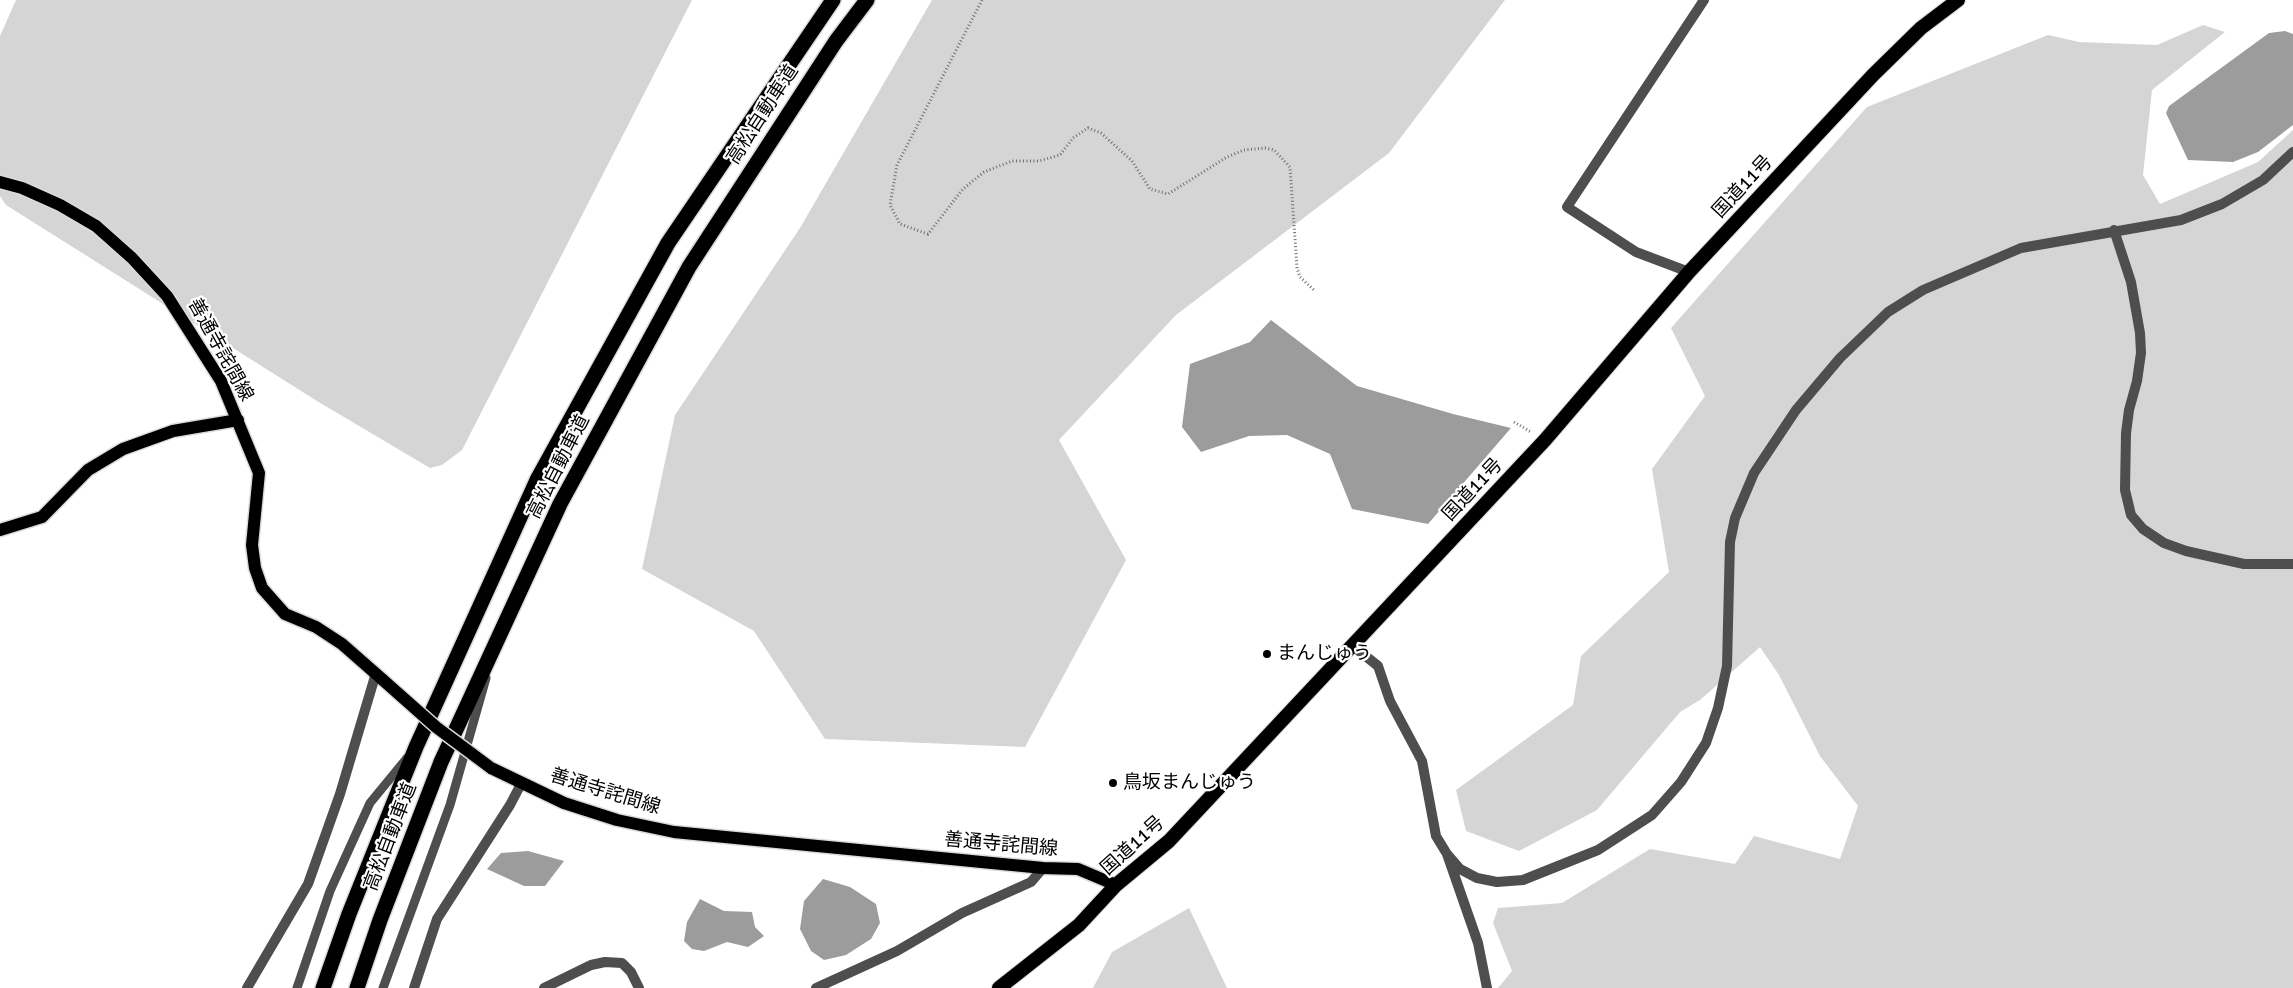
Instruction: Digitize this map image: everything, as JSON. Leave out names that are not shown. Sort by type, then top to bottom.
[{"type":"highway","name":"高松自動車道","points":[[323,988],[349,914],[416,747],[537,480],[664,251],[833,0]]},
{"type":"highway","name":"高松自動車道","points":[[356,988],[441,762],[560,504],[688,267],[836,41],[867,0]]},
{"type":"highway","name":"国道11号","points":[[999,988],[1079,924],[1116,885],[1169,841],[1545,440],[1688,272],[1873,75],[1921,28],[1958,0]]},
{"type":"main road","name":"善通寺詫間線","points":[[0,182],[22,188],[96,226],[132,258],[167,296],[199,343],[221,380],[259,473],[252,546],[255,568],[262,588],[285,614],[316,627],[342,644],[436,727],[491,768],[564,803],[617,820],[674,832],[1043,868],[1078,869],[1116,885]]},
{"type":"main road","name":"善通寺詫間線","points":[[0,530],[42,517],[88,470],[123,449],[174,431],[238,420]]},
{"type":"street","points":[[1688,272],[1636,252],[1567,207],[1704,0]]},
{"type":"street","points":[[1446,854],[1460,869],[1477,878],[1497,882],[1523,880],[1598,850],[1652,816],[1681,782],[1706,743],[1718,708],[1726,666],[1730,542],[1735,518],[1754,473],[1796,410],[1840,358],[1888,312],[1923,290],[2021,248],[2114,230],[2181,220],[2222,204],[2263,180],[2293,152]]},
{"type":"street","points":[[2114,230],[2131,282],[2140,333],[2141,353],[2126,433],[2124,490],[2131,515],[2143,529],[2164,543],[2186,551],[2244,564],[2293,564]]},
{"type":"street","points":[[1353,646],[1378,666],[1390,701],[1422,761],[1436,836],[1446,854],[1478,943],[1487,988]]},
{"type":"street","points":[[248,988],[308,884],[379,676]]},
{"type":"street","points":[[414,988],[437,919],[510,805],[521,784]]},
{"type":"street","points":[[816,988],[897,951],[962,913],[1031,882],[1043,868]]},
{"type":"street","points":[[544,988],[591,965],[605,962],[622,964],[631,972],[639,988]]},
{"type":"lane","points":[[383,988],[450,805],[496,644]]},
{"type":"lane","points":[[297,988],[330,890],[370,802],[416,747]]},
{"type":"path","points":[[982,0],[897,165],[890,205],[900,224],[928,234],[963,189],[984,172],[1012,161],[1039,161],[1060,155],[1073,138],[1088,128],[1101,133],[1132,161],[1150,189],[1168,194],[1227,156],[1244,150],[1265,148],[1274,150],[1290,167],[1297,268],[1300,277],[1315,291]]},
{"type":"shaded area","points":[[16,0],[692,0],[462,450],[442,465],[430,468],[317,401],[6,205],[0,196],[0,36]]},
{"type":"shaded area","points":[[932,0],[1505,0],[1389,153],[1176,315],[1059,440],[1126,560],[1025,747],[825,739],[754,631],[642,569],[675,415],[800,228]]},
{"type":"shaded area","points":[[2203,25],[2225,32],[2152,90],[2143,175],[2160,204],[2258,162],[2293,130],[2293,988],[1498,988],[1512,971],[1493,923],[1498,908],[1562,903],[1650,849],[1735,864],[1754,836],[1840,859],[1858,806],[1820,756],[1779,675],[1760,647],[1700,700],[1680,712],[1597,810],[1519,851],[1466,831],[1456,790],[1573,705],[1581,656],[1669,572],[1652,469],[1705,396],[1671,328],[1867,107],[2048,35],[2079,42],[2157,45]]},
{"type":"shaded area","points":[[2285,31],[2293,34],[2293,125],[2258,152],[2233,162],[2188,160],[2166,113],[2169,106],[2269,33]]},
{"type":"shaded area","points":[[1271,320],[1357,386],[1453,414],[1511,428],[1428,524],[1352,509],[1330,454],[1287,435],[1249,436],[1201,452],[1182,427],[1190,364],[1250,342]]},
{"type":"shaded area","points":[[528,851],[564,861],[545,886],[524,886],[487,869],[501,853]]},
{"type":"shaded area","points":[[823,879],[850,887],[876,904],[880,923],[871,939],[846,955],[824,960],[811,951],[800,929],[804,901]]},
{"type":"shaded area","points":[[700,899],[724,911],[752,912],[755,927],[764,936],[748,947],[727,942],[704,951],[692,949],[684,941],[687,922]]},
{"type":"shaded area","points":[[1189,908],[1227,988],[1093,988],[1112,952]]},
{"type":"place","name":"まんじゅう","points":[[1267,654]]},
{"type":"place","name":"鳥坂まんじゅう","points":[[1113,783]]}]
